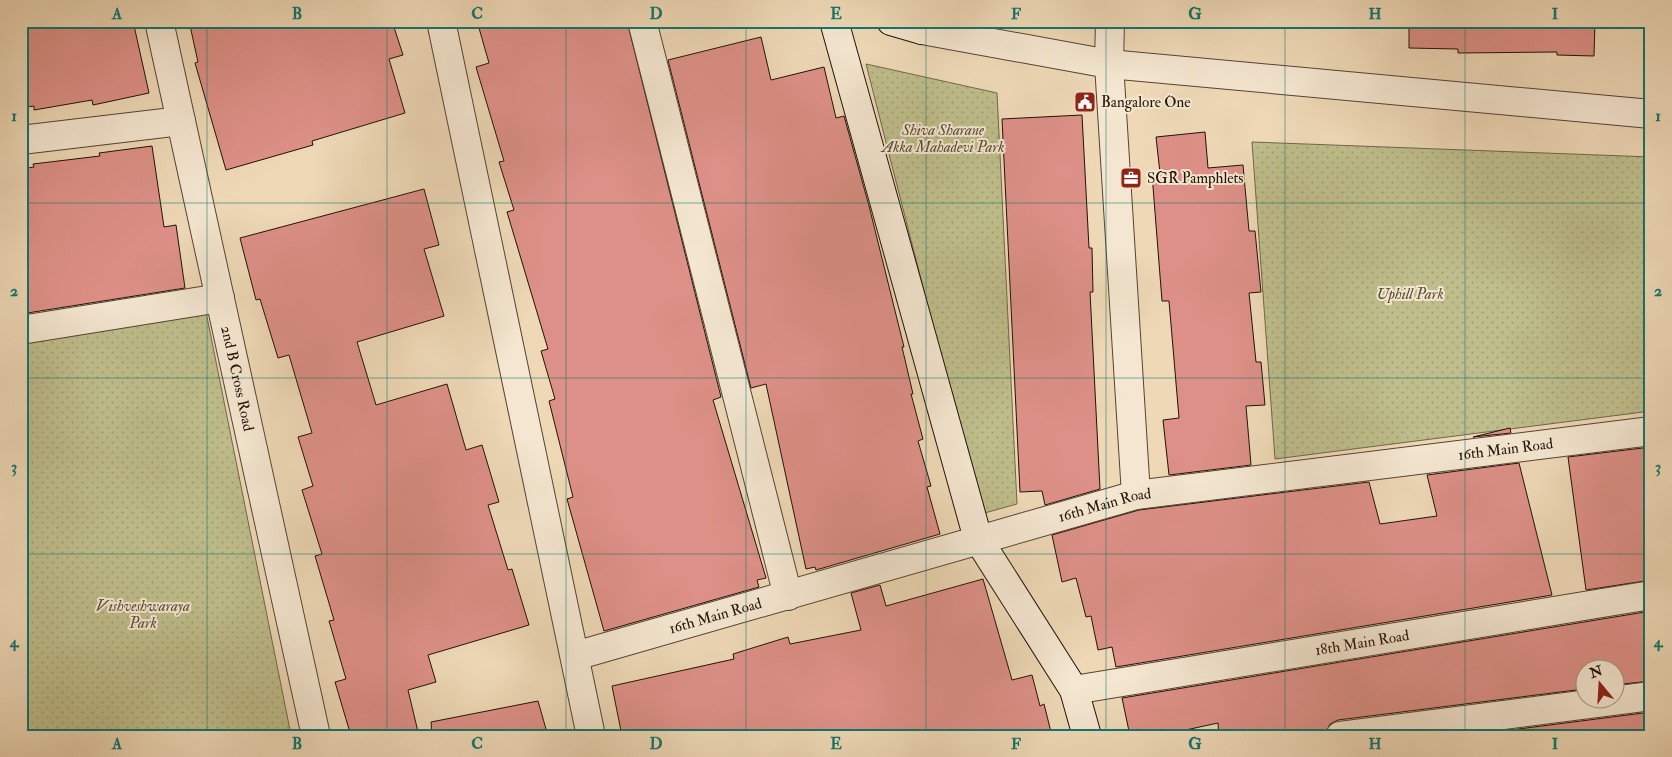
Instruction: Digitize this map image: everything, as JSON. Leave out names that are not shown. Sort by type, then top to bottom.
[{"type":"street","name":"2nd B Cross Road","points":[[159,21],[316,736]]},
{"type":"street","points":[[441,21],[591,736]]},
{"type":"street","points":[[642,21],[788,596]]},
{"type":"street","points":[[834,21],[978,539],[1074,690],[1087,736]]},
{"type":"street","points":[[891,21],[1109,64],[1651,114]]},
{"type":"street","points":[[1110,21],[1109,64],[1136,495]]},
{"type":"street","points":[[21,140],[182,121]]},
{"type":"street","points":[[21,330],[220,298]]},
{"type":"street","name":"16th Main Road","points":[[575,656],[1136,495],[1651,431]]},
{"type":"street","name":"18th Main Road","points":[[1074,690],[1651,595]]},
{"type":"street","points":[[1340,736],[1651,696]]},
{"type":"green space","name":"Shiva Sharane Akka Mahadevi Park","points":[[866,64],[997,93],[1017,504],[981,514]]},
{"type":"green space","name":"Uphill Park","points":[[1252,142],[1651,157],[1651,411],[1275,459]]},
{"type":"green space","name":"Vishveshwaraya Park","points":[[205,307],[290,730],[268,736],[25,736],[21,701],[21,340]]},
{"type":"building","points":[[21,21],[133,21],[149,93],[93,105],[92,100],[34,110],[34,106],[21,108]]},
{"type":"building","points":[[189,21],[392,21],[403,55],[389,59],[405,113],[312,141],[313,145],[226,170],[195,63],[198,62]]},
{"type":"building","points":[[477,21],[627,21],[721,397],[713,400],[766,578],[757,580],[759,587],[604,631],[567,499],[573,497],[549,401],[555,399],[541,351],[548,349],[507,212],[514,210],[499,162],[504,161],[476,67],[489,63]]},
{"type":"building","points":[[1409,21],[1595,21],[1594,56],[1557,55],[1557,52],[1458,53],[1458,49],[1409,48]]},
{"type":"building","points":[[761,37],[771,80],[824,67],[836,118],[844,116],[869,206],[904,347],[902,347],[913,394],[911,394],[923,439],[918,441],[931,486],[927,487],[940,534],[816,570],[815,567],[806,569],[766,384],[751,388],[668,60]]},
{"type":"building","points":[[1082,115],[1089,248],[1092,248],[1093,292],[1090,292],[1100,489],[1045,505],[1042,491],[1020,492],[1002,119]]},
{"type":"building","points":[[1205,132],[1208,168],[1243,165],[1249,231],[1255,231],[1261,292],[1249,293],[1256,362],[1261,362],[1265,405],[1246,406],[1251,465],[1169,475],[1163,420],[1179,418],[1169,301],[1162,301],[1152,174],[1160,173],[1156,137]]},
{"type":"building","points":[[152,146],[164,227],[176,225],[185,288],[21,314],[21,169],[34,167],[33,164],[100,156],[99,153]]},
{"type":"building","points":[[424,189],[439,245],[424,249],[444,316],[357,342],[376,405],[447,384],[466,450],[482,445],[499,502],[488,505],[508,570],[512,569],[529,625],[428,655],[436,682],[408,690],[419,736],[351,736],[335,682],[346,679],[329,621],[334,620],[315,556],[322,554],[302,490],[313,486],[298,437],[312,433],[289,355],[278,358],[260,299],[256,300],[240,238]]},
{"type":"building","points":[[1510,428],[1511,433],[1473,437]]},
{"type":"building","points":[[1651,447],[1651,580],[1586,590],[1568,457]]},
{"type":"building","points":[[1519,463],[1552,595],[1116,667],[1112,647],[1098,650],[1091,616],[1086,617],[1076,578],[1062,582],[1052,535],[1139,510],[1369,482],[1380,524],[1437,516],[1427,475]]},
{"type":"building","points":[[983,579],[1012,680],[1032,675],[1040,706],[1044,704],[1052,736],[622,736],[612,686],[734,659],[733,654],[788,637],[790,644],[861,630],[851,593],[880,585],[886,606]]},
{"type":"building","points":[[1651,611],[1651,681],[1624,684],[1624,660],[1574,660],[1574,690],[1338,720],[1330,724],[1325,736],[1219,736],[1218,723],[1158,736],[1130,736],[1122,698]]},
{"type":"building","points":[[538,701],[548,736],[432,736],[431,722]]},
{"type":"building","points":[[1651,712],[1651,736],[1464,736]]},
{"type":"place","name":"Bangalore One","points":[[1085,102]]},
{"type":"place","name":"SGR Pamphlets","points":[[1131,178]]}]
